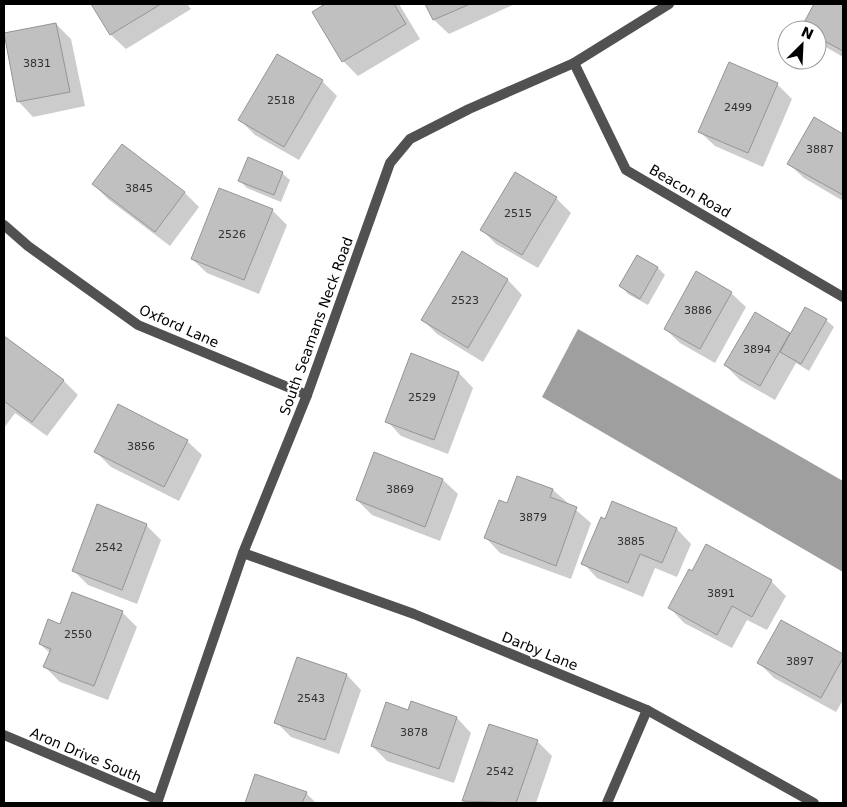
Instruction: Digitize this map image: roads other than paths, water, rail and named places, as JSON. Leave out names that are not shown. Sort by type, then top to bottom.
[{"type":"street","name":"South Seamans Neck Road","points":[[158,802],[243,553],[307,396],[390,162],[410,139],[469,109],[574,63],[669,4]]},
{"type":"street","name":"Beacon Road","points":[[574,63],[626,170],[843,296]]},
{"type":"street","name":"Oxford Lane","points":[[4,225],[28,246],[138,325],[307,396]]},
{"type":"street","name":"Darby Lane","points":[[243,553],[414,614],[647,710],[814,803]]},
{"type":"street","points":[[607,803],[647,710]]},
{"type":"street","name":"Aron Drive South","points":[[4,735],[158,802]]}]
